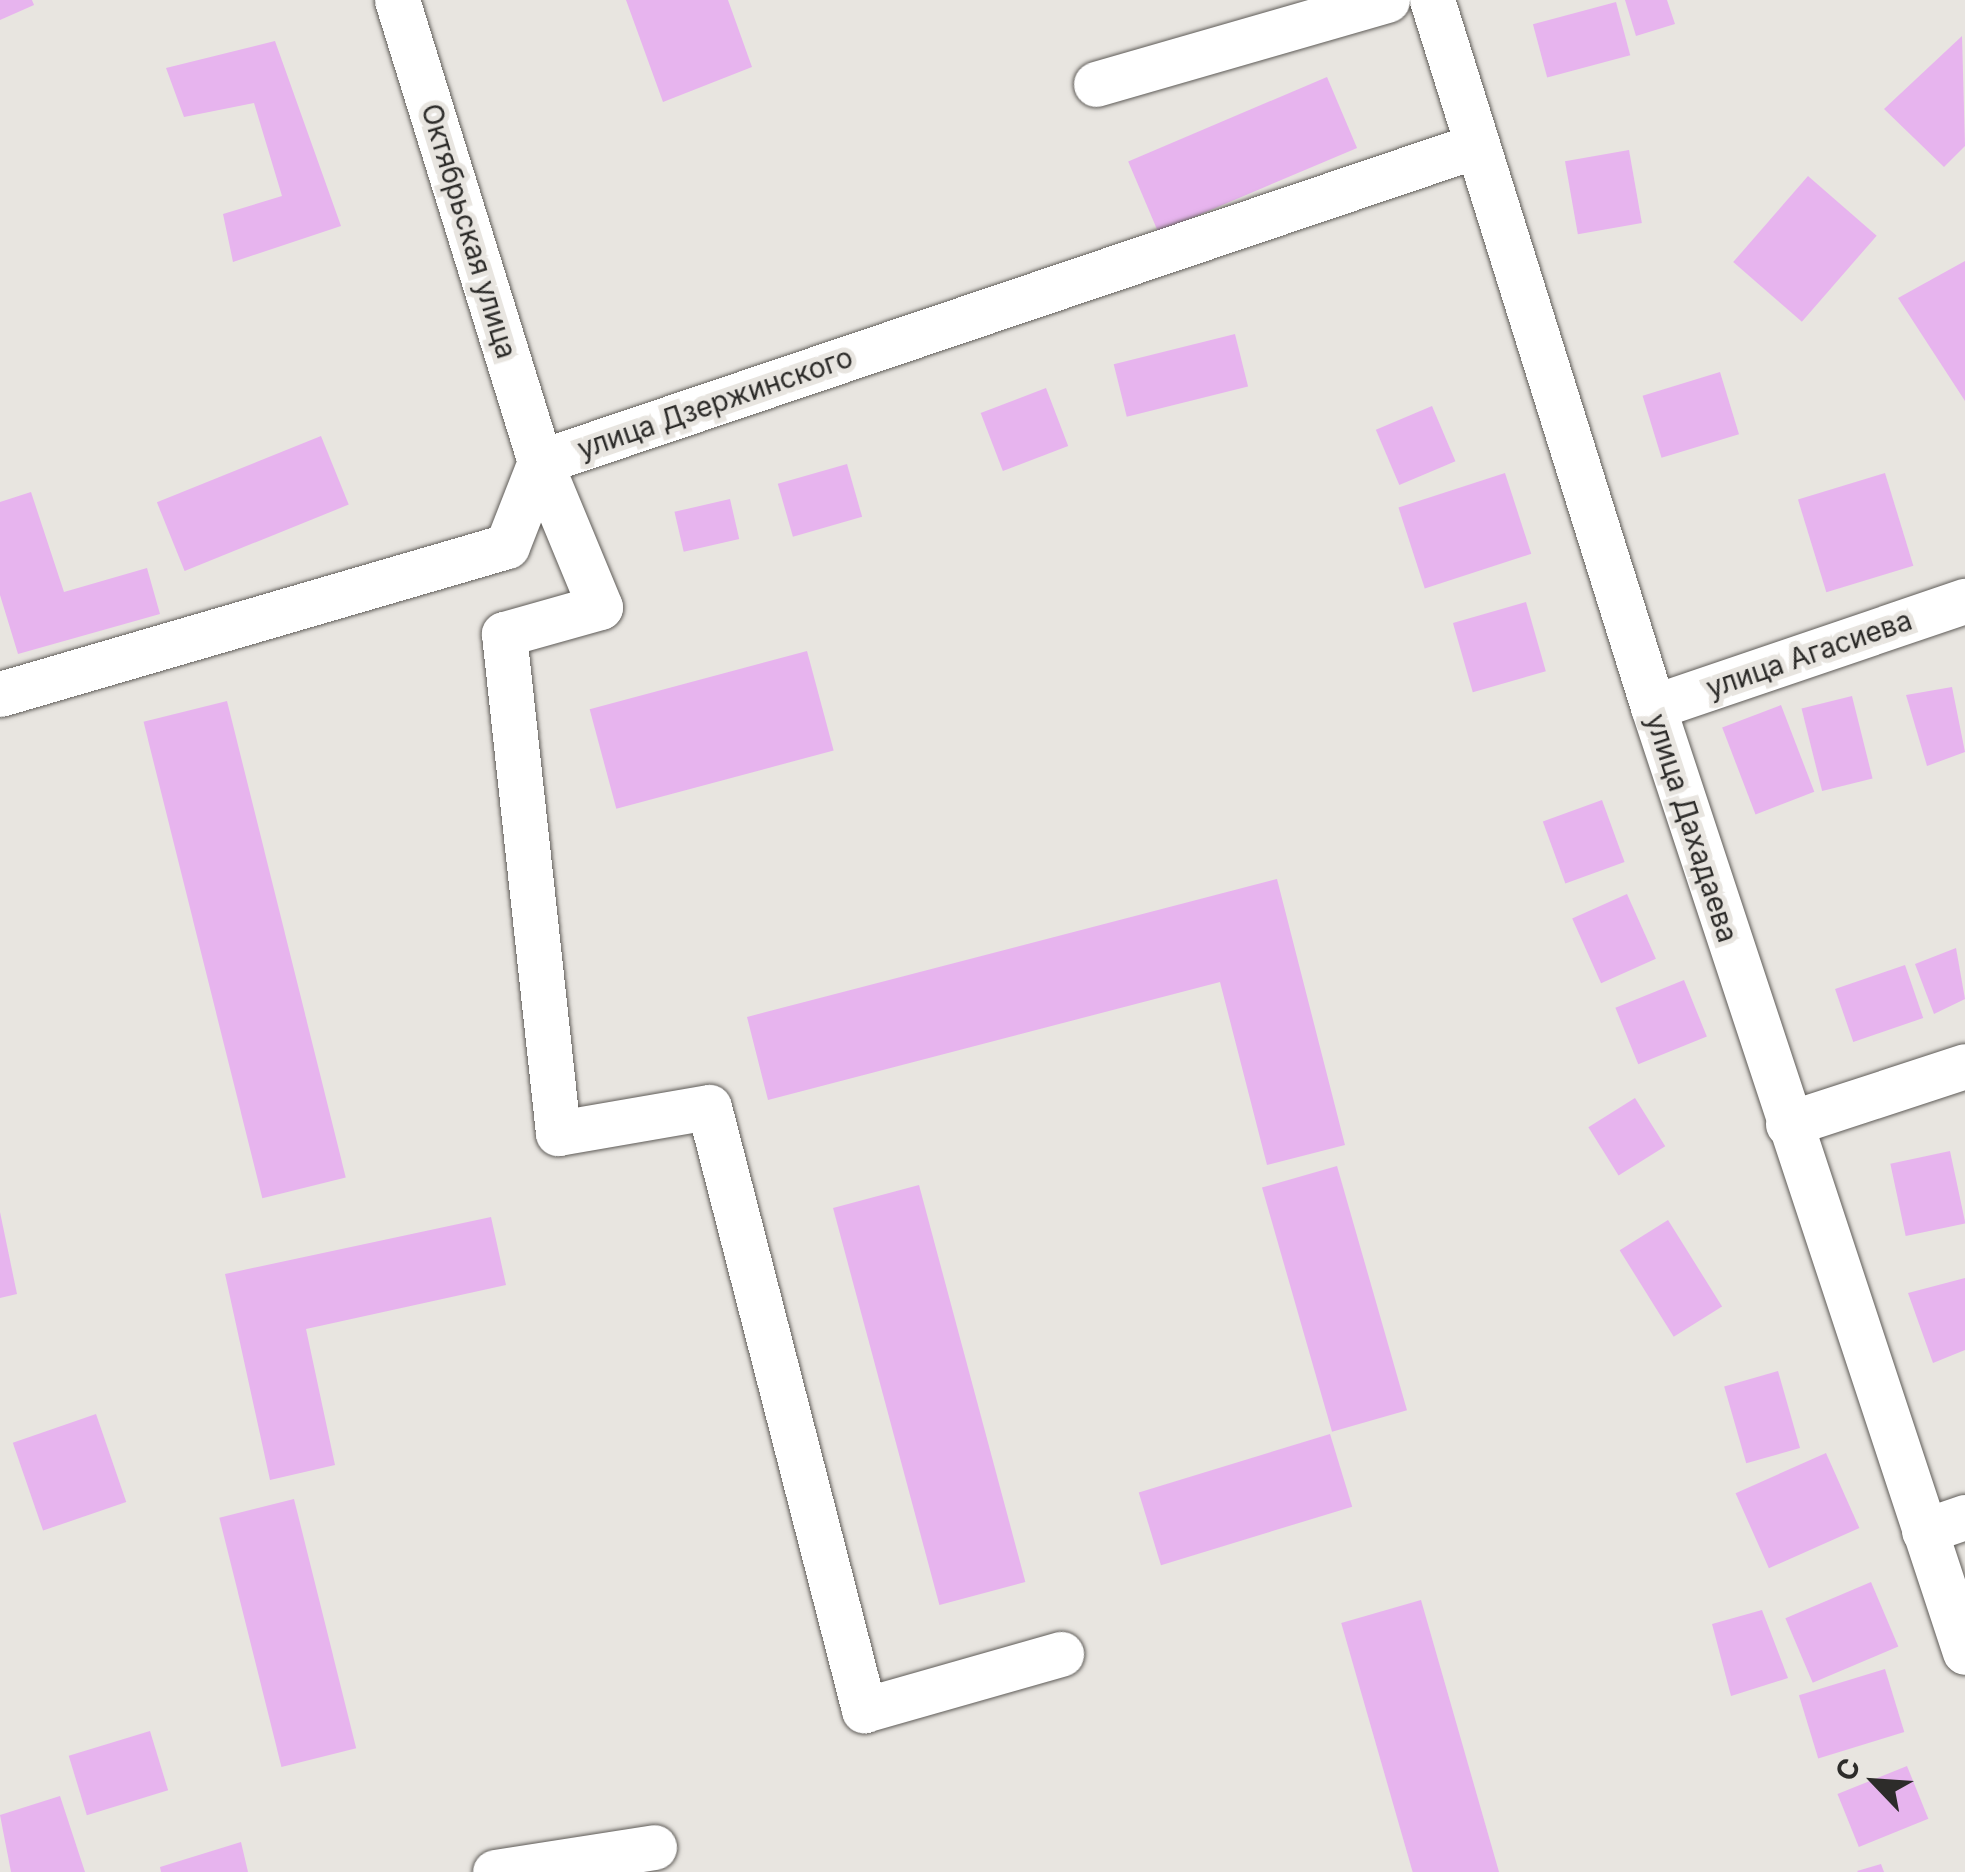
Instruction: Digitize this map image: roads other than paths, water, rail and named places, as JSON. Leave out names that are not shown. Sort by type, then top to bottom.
[{"type":"street","name":"Октябрьская улица","points":[[397,0],[540,462],[600,607],[504,634],[558,1132],[709,1107],[864,1710],[1061,1654]]},
{"type":"street","points":[[1096,84],[1387,0]]},
{"type":"street","name":"улица Дахадаева","points":[[1432,0],[1475,146],[1788,1124],[1944,1524],[1965,1652]]},
{"type":"street","name":"улица Дзержинского","points":[[0,694],[507,546],[540,462],[1475,146]]},
{"type":"street","name":"улица Агасиева","points":[[1653,707],[1965,602]]},
{"type":"street","points":[[1788,1124],[1965,1066]]},
{"type":"street","points":[[495,1872],[654,1846]]}]
